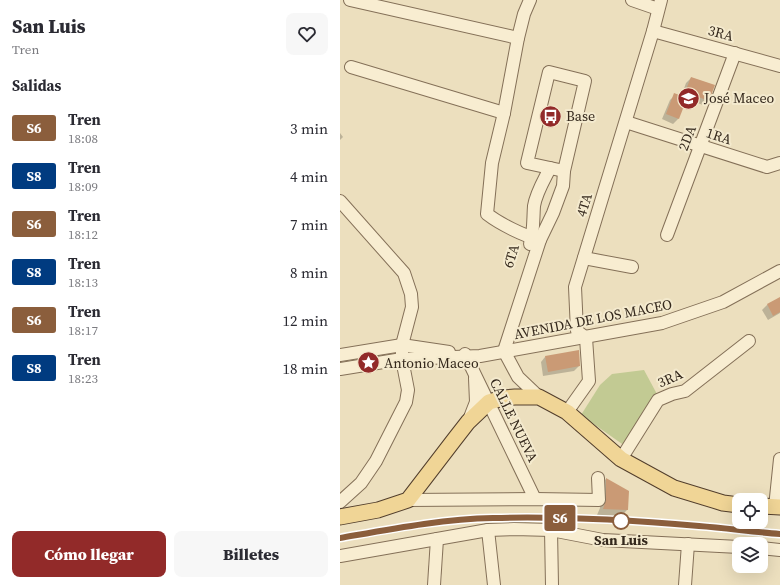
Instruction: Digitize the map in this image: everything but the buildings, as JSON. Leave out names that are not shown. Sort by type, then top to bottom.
[{"type":"main road","points":[[340,517],[378,510],[408,500],[468,422],[489,402],[503,398],[515,397],[539,397],[567,412],[621,459],[674,488],[723,503],[732,504]]},
{"type":"street","points":[[350,0],[518,38]]},
{"type":"street","points":[[530,0],[524,14],[518,38],[504,113],[492,163],[487,214],[494,220],[536,239]]},
{"type":"street","points":[[632,0],[659,4]]},
{"type":"street","name":"4TA","points":[[567,412],[589,381],[586,338],[577,331],[575,287],[626,122],[653,31],[659,4]]},
{"type":"street","name":"3RA","points":[[653,31],[780,66]]},
{"type":"street","name":"2DA","points":[[667,235],[735,53]]},
{"type":"street","points":[[351,67],[504,113]]},
{"type":"street","name":"6TA","points":[[501,352],[536,239],[553,213],[563,186],[564,171],[585,81],[549,72],[527,163],[550,168],[543,180],[534,205],[536,239]]},
{"type":"street","name":"1RA","points":[[626,122],[767,167],[780,163]]},
{"type":"street","points":[[550,168],[564,171]]},
{"type":"street","points":[[340,201],[404,272],[411,294],[412,307],[402,345],[402,359],[408,390],[406,402],[376,461],[361,483],[340,502]]},
{"type":"street","points":[[584,258],[632,267]]},
{"type":"street","name":"AVENIDA DE LOS MACEO","points":[[340,370],[402,359],[488,354],[586,338],[662,323],[722,302],[780,271]]},
{"type":"street","name":"3RA","points":[[621,459],[658,400],[672,394],[685,391],[749,341]]},
{"type":"street","name":"AVENIDA DE LOS MACEO","points":[[340,354],[402,345],[466,356]]},
{"type":"street","points":[[501,352],[518,377],[539,397]]},
{"type":"street","name":"CALLE NUEVA","points":[[466,356],[535,499]]},
{"type":"street","points":[[468,422],[476,402],[475,373]]},
{"type":"street","points":[[772,507],[780,459]]},
{"type":"street","points":[[408,500],[599,500],[598,478]]},
{"type":"street","points":[[340,556],[488,530],[514,528],[551,530],[602,540],[732,547]]},
{"type":"street","points":[[488,530],[494,585]]},
{"type":"street","points":[[551,530],[552,585]]},
{"type":"street","points":[[434,585],[437,539]]},
{"type":"street","points":[[685,585],[688,544]]},
{"type":"street","points":[[768,549],[780,550]]},
{"type":"green space","points":[[644,370],[658,396],[625,446],[581,415],[600,385],[612,374]]},
{"type":"railway","points":[[340,538],[436,522],[519,518],[621,520],[780,534]]},
{"type":"train","name":"S6","points":[[340,538],[427,523],[492,518],[549,517],[699,526],[780,534]]},
{"type":"place","name":"José Maceo","points":[[689,98]]},
{"type":"place","name":"Base","points":[[550,116]]},
{"type":"place","name":"Antonio Maceo","points":[[368,363]]},
{"type":"place","name":"San Luis","points":[[621,521]]}]
